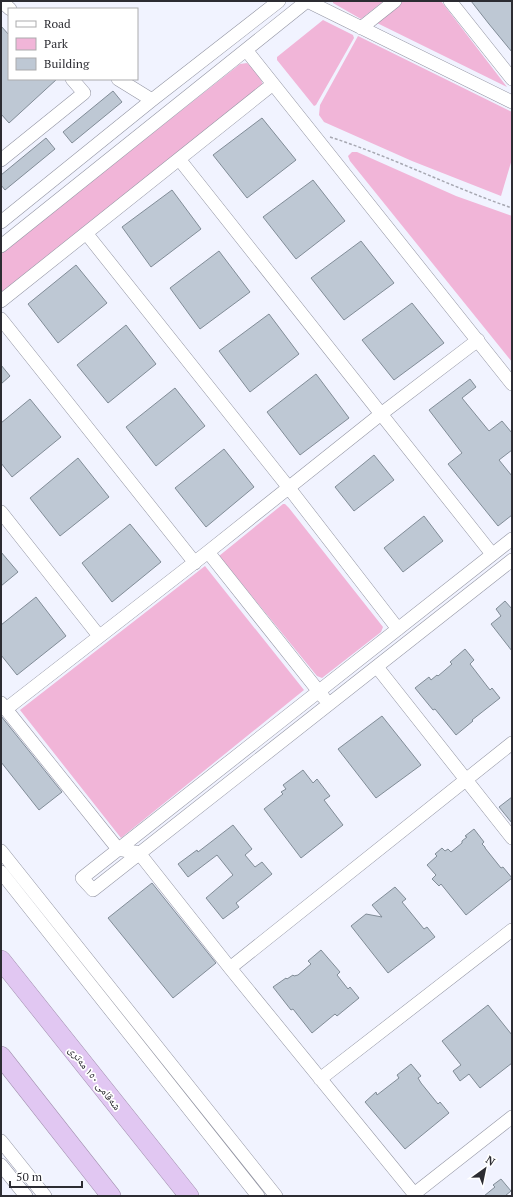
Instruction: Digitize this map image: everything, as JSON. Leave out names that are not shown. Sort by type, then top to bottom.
[{"type":"highway","name":"شەقامی ١٥٠ مەتری","points":[[1,960],[189,1196]]},
{"type":"highway","points":[[1,1056],[112,1196]]},
{"type":"street","points":[[1,1],[9,8]]},
{"type":"street","points":[[2,218],[279,1]]},
{"type":"street","points":[[1,246],[307,1],[512,102]]},
{"type":"street","points":[[360,28],[395,1]]},
{"type":"street","points":[[450,1],[512,79]]},
{"type":"street","points":[[246,50],[512,384]]},
{"type":"street","points":[[207,58],[218,72]]},
{"type":"street","points":[[4,153],[84,93],[73,80]]},
{"type":"street","points":[[120,80],[152,100]]},
{"type":"street","points":[[1,301],[274,84]]},
{"type":"street","points":[[179,159],[492,554]]},
{"type":"street","points":[[86,233],[289,488],[398,629]]},
{"type":"street","points":[[1,319],[195,563]]},
{"type":"street","points":[[478,340],[381,414],[195,563],[99,636],[3,706],[118,849],[139,853],[230,968],[415,1195],[512,1117]]},
{"type":"street","points":[[1,512],[99,636]]},
{"type":"street","points":[[512,539],[82,878],[93,890],[512,560]]},
{"type":"street","points":[[208,552],[329,704]]},
{"type":"street","points":[[377,667],[512,838]]},
{"type":"street","points":[[230,968],[512,743]]},
{"type":"street","points":[[1,851],[276,1196]]},
{"type":"street","points":[[1,872],[258,1196]]},
{"type":"street","points":[[320,1079],[512,930]]},
{"type":"street","points":[[1,1141],[45,1196]]},
{"type":"street","points":[[1,1164],[26,1196]]},
{"type":"path","points":[[311,131],[352,144],[467,192],[512,208]]},
{"type":"green space","points":[[333,1],[384,1],[361,19],[333,3]]},
{"type":"green space","points":[[400,1],[441,1],[507,87],[377,23]]},
{"type":"green space","points":[[323,20],[353,35],[354,38],[316,105],[314,106],[277,60],[277,57]]},
{"type":"green space","points":[[358,36],[512,112],[512,159],[501,196],[412,161],[324,122],[319,115],[320,105]]},
{"type":"green space","points":[[247,63],[252,67],[263,85],[1,293],[1,253],[240,64]]},
{"type":"green space","points":[[352,152],[357,152],[456,196],[512,216],[512,362],[350,161],[348,156]]},
{"type":"green space","points":[[283,504],[289,508],[383,627],[381,632],[322,678],[317,676],[219,556]]},
{"type":"green space","points":[[205,566],[304,690],[121,838],[20,710]]},
{"type":"building","points":[[471,1],[512,1],[512,52],[489,24]]},
{"type":"building","points":[[1,26],[8,34],[8,80],[56,80],[9,123],[1,114]]},
{"type":"building","points":[[113,91],[122,102],[72,143],[63,132]]},
{"type":"building","points":[[262,118],[296,160],[247,198],[213,155]]},
{"type":"building","points":[[46,138],[55,149],[5,190],[1,185],[1,175]]},
{"type":"building","points":[[313,180],[345,221],[296,259],[263,217]]},
{"type":"building","points":[[172,190],[201,229],[151,267],[122,227]]},
{"type":"building","points":[[361,241],[394,283],[344,320],[311,278]]},
{"type":"building","points":[[219,251],[250,292],[200,329],[170,288]]},
{"type":"building","points":[[76,265],[107,303],[58,343],[28,304]]},
{"type":"building","points":[[412,303],[444,343],[394,380],[362,340]]},
{"type":"building","points":[[269,314],[299,354],[250,392],[219,351]]},
{"type":"building","points":[[126,325],[156,364],[108,403],[77,365]]},
{"type":"building","points":[[1,365],[10,376],[1,384]]},
{"type":"building","points":[[316,374],[349,418],[300,455],[267,412]]},
{"type":"building","points":[[470,379],[476,387],[462,398],[489,431],[502,421],[512,433],[512,450],[499,460],[512,476],[512,515],[498,526],[448,464],[462,453],[429,410]]},
{"type":"building","points":[[175,388],[205,426],[156,466],[126,427]]},
{"type":"building","points":[[30,399],[61,437],[12,477],[1,463],[1,423]]},
{"type":"building","points":[[224,449],[254,487],[206,527],[175,488]]},
{"type":"building","points":[[374,455],[394,480],[354,511],[335,487]]},
{"type":"building","points":[[78,458],[109,497],[60,536],[30,498]]},
{"type":"building","points":[[424,516],[443,541],[403,572],[384,548]]},
{"type":"building","points":[[130,524],[161,562],[112,602],[82,563]]},
{"type":"building","points":[[1,552],[18,572],[1,586]]},
{"type":"building","points":[[36,597],[66,636],[17,675],[1,655],[1,625]]},
{"type":"building","points":[[505,601],[512,609],[512,651],[491,624],[501,616],[496,609]]},
{"type":"building","points":[[465,649],[474,660],[470,664],[490,690],[492,688],[500,698],[456,735],[435,709],[433,710],[415,688],[429,677],[431,680],[437,675],[438,676],[452,664],[450,662]]},
{"type":"building","points":[[1,716],[62,792],[39,810],[1,762]]},
{"type":"building","points":[[382,716],[421,765],[376,798],[338,749]]},
{"type":"building","points":[[303,770],[313,783],[317,779],[330,796],[324,800],[343,825],[301,858],[264,809],[283,794],[281,792],[286,789],[283,785]]},
{"type":"building","points":[[512,797],[512,823],[499,807]]},
{"type":"building","points":[[233,825],[252,849],[245,855],[255,867],[262,862],[272,874],[236,903],[239,907],[223,919],[206,898],[233,875],[217,855],[188,877],[178,864],[197,850],[198,852]]},
{"type":"building","points":[[474,829],[484,842],[482,844],[485,848],[501,868],[503,867],[512,878],[466,915],[441,884],[439,886],[432,879],[436,875],[427,865],[437,856],[435,854],[442,848],[445,851],[448,849],[451,852],[462,843],[462,841],[467,837],[465,836]]},
{"type":"building","points":[[152,883],[216,963],[173,998],[108,918]]},
{"type":"building","points":[[395,887],[406,899],[402,902],[424,929],[427,927],[435,937],[388,973],[351,926],[366,914],[382,917],[372,905]]},
{"type":"building","points":[[321,950],[340,972],[337,975],[348,989],[350,987],[359,998],[337,1016],[335,1014],[312,1033],[273,987],[286,978],[287,979],[293,975],[298,975],[311,964],[308,961]]},
{"type":"building","points":[[488,1005],[512,1035],[512,1063],[480,1088],[469,1074],[460,1081],[453,1071],[461,1065],[442,1041]]},
{"type":"building","points":[[411,1064],[421,1076],[418,1078],[421,1083],[438,1104],[440,1102],[449,1113],[405,1149],[365,1102],[376,1092],[377,1095],[399,1078],[397,1075]]},
{"type":"building","points":[[501,1179],[511,1191],[505,1196],[484,1196],[495,1187],[493,1185]]}]
